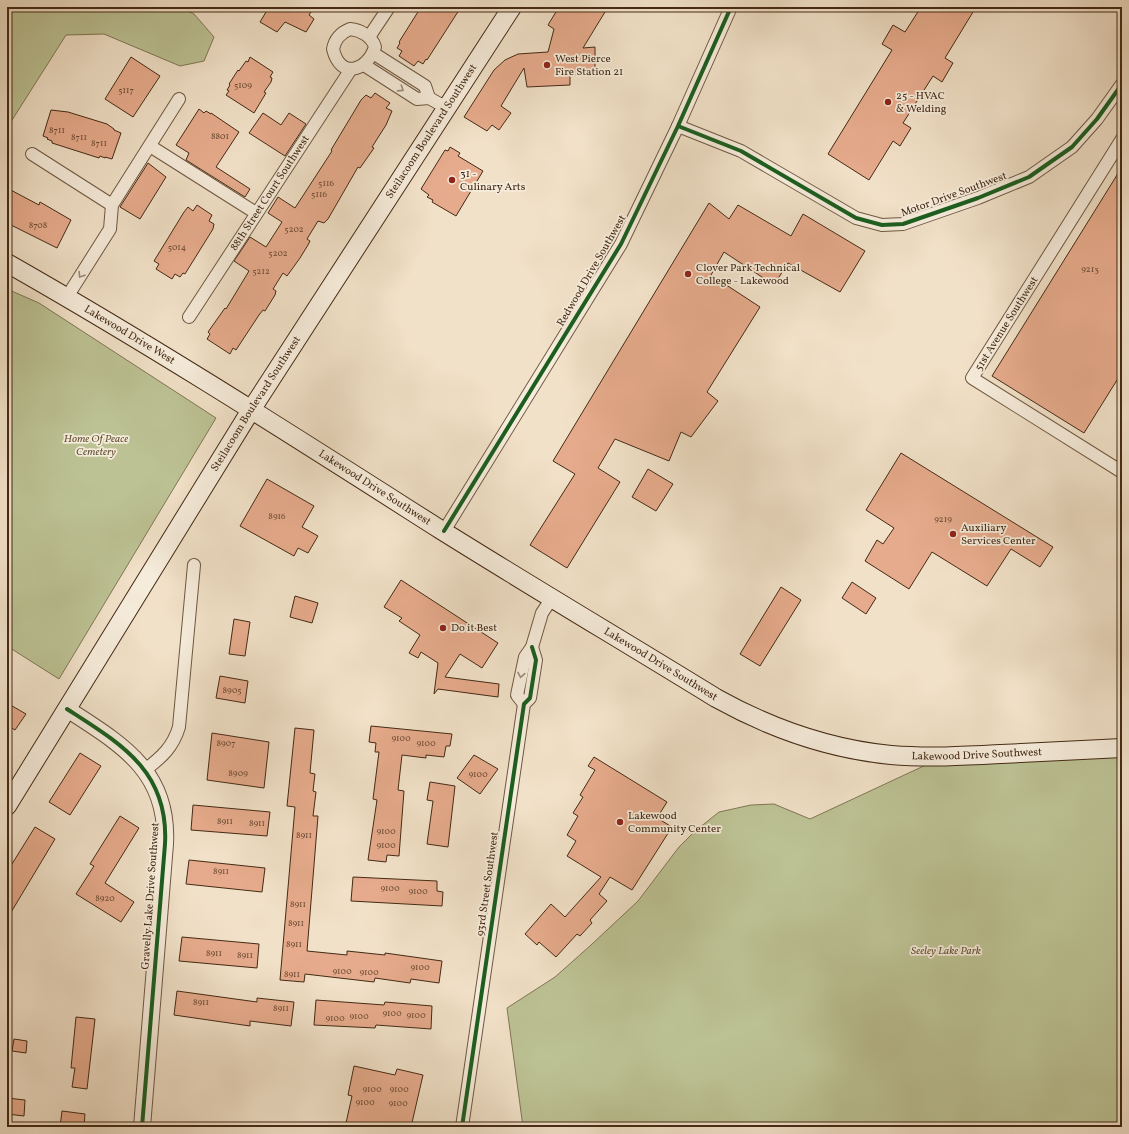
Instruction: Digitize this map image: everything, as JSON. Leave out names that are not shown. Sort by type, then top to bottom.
[{"type":"main road","name":"Steilacoom Boulevard Southwest","points":[[7,806],[251,410],[512,7]]},
{"type":"main road","name":"Lakewood Drive West","points":[[7,263],[67,297],[251,410]]},
{"type":"main road","name":"Lakewood Drive Southwest","points":[[251,410],[552,598],[730,705],[763,722],[813,740],[864,751],[916,757],[1122,748]]},
{"type":"street","points":[[369,37],[388,7]]},
{"type":"street","name":"Redwood Drive Southwest","points":[[444,531],[621,244],[678,126],[731,7]]},
{"type":"street","points":[[355,30],[369,37],[374,42],[375,47],[373,53],[360,68],[350,69],[341,64],[334,54],[333,49],[336,39],[344,32],[355,30]]},
{"type":"street","points":[[373,53],[425,86],[429,98]]},
{"type":"street","points":[[364,65],[417,99],[429,98],[447,108]]},
{"type":"street","name":"88th Street Court Southwest","points":[[189,317],[350,69]]},
{"type":"street","name":"Motor Drive Southwest","points":[[678,126],[741,151],[856,218],[882,225],[903,224],[978,198],[1029,177],[1072,147],[1097,119],[1122,84]]},
{"type":"street","points":[[67,297],[110,229],[112,205],[179,99]]},
{"type":"street","name":"51st Avenue Southwest","points":[[1122,139],[972,378],[1122,472]]},
{"type":"street","points":[[150,146],[256,213]]},
{"type":"street","points":[[32,154],[112,205]]},
{"type":"street","points":[[146,770],[167,752],[176,737],[179,727],[194,565]]},
{"type":"street","name":"93rd Street Southwest","points":[[462,1127],[524,704],[518,695],[525,657],[532,647],[542,614],[552,598]]},
{"type":"street","name":"Gravelly Lake Drive Southwest","points":[[67,708],[116,742],[133,756],[146,770],[154,785],[165,818],[165,836],[142,1127]]},
{"type":"green space","points":[[7,7],[180,7],[194,14],[214,37],[204,61],[180,66],[104,34],[66,35],[7,128]]},
{"type":"green space","name":"Home Of Peace Cemetery","points":[[7,289],[39,303],[216,418],[59,679],[7,646]]},
{"type":"green space","name":"Seeley Lake Park","points":[[1122,748],[1122,1127],[523,1127],[507,1008],[555,977],[591,945],[638,901],[679,847],[694,832],[719,812],[751,805],[774,804],[810,819],[943,757]]},
{"type":"building","points":[[269,7],[314,7],[309,15],[314,19],[306,32],[285,22],[277,32],[260,22]]},
{"type":"building","points":[[421,7],[461,7],[427,60],[426,59],[423,64],[418,61],[414,66],[399,56],[402,51],[397,48],[400,43],[399,42]]},
{"type":"building","name":"West Pierce Fire Station 21","points":[[559,7],[608,7],[583,48],[595,47],[595,73],[570,75],[570,85],[527,87],[524,68],[501,106],[511,113],[499,130],[492,125],[487,131],[464,117],[494,70],[505,60],[518,54],[548,52],[554,29],[548,25]]},
{"type":"building","name":"25 - HVAC & Welding","points":[[921,7],[976,7],[945,58],[953,63],[942,82],[933,76],[903,123],[911,128],[900,146],[893,141],[869,180],[828,154],[892,50],[882,44],[893,25],[905,32]]},
{"type":"building","points":[[131,57],[160,76],[133,117],[105,99]]},
{"type":"building","points":[[250,57],[273,72],[270,77],[272,78],[271,82],[264,92],[266,93],[254,113],[226,95],[229,91],[227,90],[230,85],[229,84],[238,70],[239,71],[246,61],[248,62]]},
{"type":"building","points":[[375,93],[390,103],[386,108],[392,111],[386,125],[372,147],[374,148],[360,168],[358,167],[328,219],[324,223],[318,221],[307,239],[310,241],[300,258],[287,276],[283,273],[273,289],[276,291],[275,295],[265,311],[263,310],[236,350],[233,348],[230,354],[207,339],[210,334],[208,332],[225,308],[226,309],[249,271],[234,261],[250,237],[266,247],[282,222],[268,213],[278,197],[295,208],[332,151],[331,150],[361,100],[366,95],[371,98]]},
{"type":"building","points":[[199,109],[204,113],[206,111],[211,113],[239,132],[216,167],[250,189],[245,197],[186,160],[189,153],[176,145]]},
{"type":"building","points":[[51,110],[68,112],[107,124],[114,130],[121,133],[112,159],[100,156],[99,158],[52,143],[52,141],[43,136]]},
{"type":"building","points":[[263,113],[281,125],[289,113],[306,124],[285,156],[249,133]]},
{"type":"building","name":"31 - Culinary Arts","points":[[450,147],[460,153],[458,156],[483,171],[456,216],[432,202],[433,200],[427,197],[429,195],[421,189],[445,150],[448,151]]},
{"type":"building","points":[[148,163],[166,177],[140,219],[120,207]]},
{"type":"building","points":[[1122,167],[1122,372],[1084,433],[992,376]]},
{"type":"building","points":[[7,188],[39,205],[40,202],[71,220],[57,248],[7,223]]},
{"type":"building","points":[[709,203],[729,219],[738,205],[791,236],[803,214],[865,251],[840,292],[788,263],[774,285],[724,252],[711,275],[760,307],[707,392],[718,401],[691,437],[681,432],[669,461],[615,439],[598,468],[620,482],[567,568],[530,545],[575,474],[553,461]]},
{"type":"building","points":[[197,205],[212,215],[209,221],[214,224],[213,229],[185,274],[183,273],[180,277],[175,274],[172,279],[156,269],[159,264],[154,261],[184,212],[188,207],[193,211]]},
{"type":"building","points":[[901,453],[1053,547],[1040,567],[1011,549],[987,586],[932,552],[909,589],[865,561],[877,540],[883,544],[894,528],[866,510]]},
{"type":"building","points":[[648,469],[673,484],[656,511],[632,497]]},
{"type":"building","points":[[267,479],[314,506],[302,527],[318,536],[308,553],[298,548],[294,556],[240,526]]},
{"type":"building","name":"Do it Best","points":[[401,580],[498,643],[482,668],[460,654],[445,677],[499,684],[498,697],[438,689],[434,694],[438,663],[421,652],[418,658],[409,653],[420,635],[399,621],[402,618],[384,607]]},
{"type":"building","points":[[852,582],[876,598],[866,614],[842,598]]},
{"type":"building","points":[[781,587],[801,600],[760,666],[740,654]]},
{"type":"building","points":[[295,596],[318,603],[312,623],[290,617]]},
{"type":"building","points":[[234,619],[250,622],[245,656],[229,654]]},
{"type":"building","points":[[220,676],[248,681],[245,703],[216,698]]},
{"type":"building","points":[[7,703],[26,714],[15,730],[7,725]]},
{"type":"building","points":[[371,726],[452,734],[450,746],[446,746],[444,757],[426,755],[426,758],[402,755],[398,790],[404,791],[399,856],[387,855],[386,862],[368,860],[377,800],[373,799],[379,752],[375,752],[376,743],[369,742]]},
{"type":"building","points":[[295,728],[314,730],[310,773],[315,774],[313,791],[316,792],[313,816],[318,816],[307,951],[347,955],[347,951],[385,955],[385,953],[442,961],[439,983],[411,979],[410,983],[375,978],[374,982],[305,974],[304,982],[280,980],[295,807],[287,806]]},
{"type":"building","points":[[212,733],[269,742],[264,788],[207,780]]},
{"type":"building","points":[[80,753],[101,766],[70,815],[49,802]]},
{"type":"building","points":[[474,755],[498,769],[480,794],[457,778]]},
{"type":"building","name":"Lakewood Community Center","points":[[594,757],[667,802],[657,818],[672,827],[632,890],[610,877],[599,894],[607,901],[590,920],[592,923],[580,936],[577,934],[556,957],[539,942],[537,945],[525,934],[551,904],[565,917],[601,877],[567,856],[576,841],[567,835],[578,816],[573,813],[583,797],[580,795],[595,770],[588,766]]},
{"type":"building","points":[[430,782],[455,786],[448,847],[427,844],[433,801],[427,800]]},
{"type":"building","points":[[193,805],[270,812],[267,836],[191,830]]},
{"type":"building","points":[[120,816],[139,828],[105,883],[134,902],[121,922],[76,894],[94,866],[90,864]]},
{"type":"building","points":[[35,827],[55,839],[7,919],[7,872]]},
{"type":"building","points":[[189,860],[265,868],[262,892],[186,884]]},
{"type":"building","points":[[353,877],[437,881],[437,891],[443,892],[442,906],[351,901]]},
{"type":"building","points":[[182,937],[259,944],[257,968],[179,961]]},
{"type":"building","points":[[177,991],[257,1002],[257,998],[294,1002],[291,1026],[250,1021],[250,1026],[174,1015]]},
{"type":"building","points":[[316,1000],[384,1005],[385,1002],[432,1006],[431,1029],[376,1025],[375,1028],[314,1025]]},
{"type":"building","points":[[76,1017],[95,1019],[87,1089],[72,1087],[75,1068],[71,1068]]},
{"type":"building","points":[[14,1039],[27,1041],[26,1053],[12,1051]]},
{"type":"building","points":[[354,1066],[395,1075],[397,1069],[423,1075],[411,1127],[349,1127],[350,1124],[346,1123],[352,1096],[348,1095]]},
{"type":"building","points":[[7,1098],[25,1100],[24,1116],[7,1114]]},
{"type":"building","points":[[62,1111],[85,1114],[84,1127],[60,1127]]},
{"type":"cycle path","points":[[444,531],[621,244],[678,126],[731,7]]},
{"type":"cycle path","points":[[678,126],[741,151],[856,218],[882,225],[903,224],[978,198],[1029,177],[1072,147],[1097,119],[1122,84]]},
{"type":"cycle path","points":[[462,1127],[524,704],[530,698],[536,660],[532,647]]},
{"type":"cycle path","points":[[67,709],[106,735],[138,762],[150,778],[159,797],[164,819],[165,844],[142,1127]]},
{"type":"place","name":"West Pierce Fire Station 21","points":[[547,65]]},
{"type":"place","name":"25 - HVAC & Welding","points":[[888,102]]},
{"type":"place","name":"31 - Culinary Arts","points":[[452,180]]},
{"type":"place","name":"Clover Park Technical College - Lakewood","points":[[688,274]]},
{"type":"place","name":"Auxiliary Services Center","points":[[953,534]]},
{"type":"place","name":"Do it Best","points":[[443,628]]},
{"type":"place","name":"Lakewood Community Center","points":[[620,822]]}]
